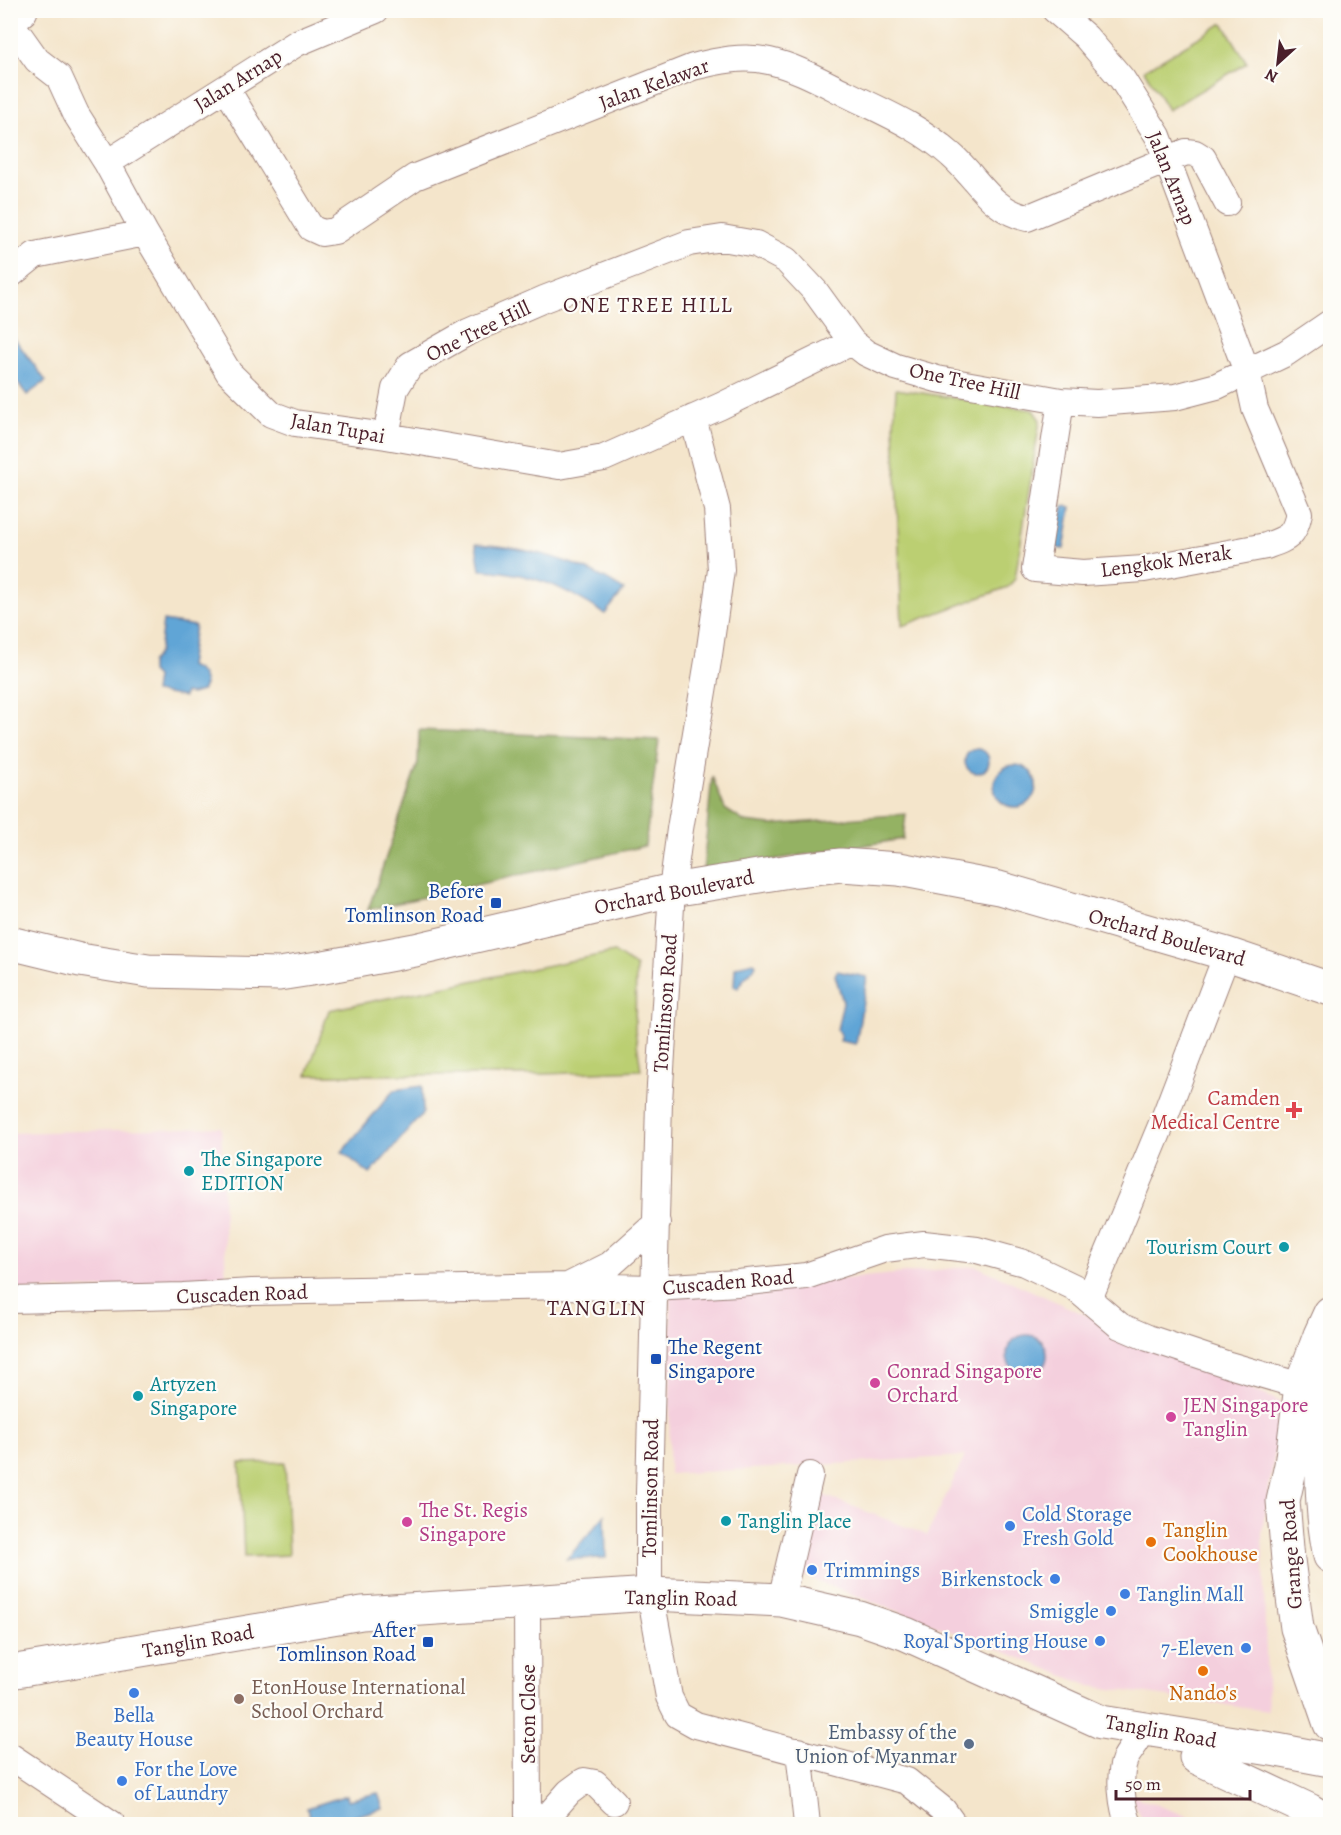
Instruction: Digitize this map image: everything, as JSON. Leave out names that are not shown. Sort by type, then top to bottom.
[{"type":"main road","points":[[10,20],[21,10]]},
{"type":"main road","name":"Orchard Boulevard","points":[[10,943],[80,960],[148,971],[279,974],[324,968],[415,950],[672,890],[841,865],[898,869],[999,888],[1227,954],[1330,989]]},
{"type":"main road","name":"Grange Road","points":[[1330,1313],[1320,1335],[1316,1385],[1322,1436],[1324,1508],[1330,1556]]},
{"type":"main road","name":"Grange Road","points":[[1316,1385],[1283,1501],[1297,1628],[1330,1724]]},
{"type":"main road","name":"Tanglin Road","points":[[10,1672],[362,1613],[651,1594],[781,1600],[860,1618],[906,1634],[1101,1722],[1277,1749],[1328,1760]]},
{"type":"main road","points":[[1101,1722],[1138,1740],[1196,1757],[1263,1770],[1281,1770],[1328,1760]]},
{"type":"main road","points":[[1196,1757],[1309,1810],[1330,1823]]},
{"type":"street","name":"Jalan Arnap","points":[[107,163],[297,43],[376,10]]},
{"type":"street","name":"Jalan Arnap","points":[[1055,10],[1086,37],[1122,80],[1158,136],[1247,372]]},
{"type":"street","name":"Jalan Tupai","points":[[10,20],[37,60],[59,77],[76,114],[229,373],[271,414],[295,423],[559,466],[604,458],[852,342]]},
{"type":"street","name":"Jalan Kelawar","points":[[226,88],[311,228],[322,233],[335,231],[415,177],[693,67],[729,58],[768,60],[805,74],[919,129],[953,156],[997,205],[1013,215],[1027,218],[1186,152],[1195,153],[1203,158],[1227,203]]},
{"type":"street","points":[[10,275],[34,255],[145,233]]},
{"type":"street","name":"One Tree Hill","points":[[386,436],[395,389],[410,365],[468,332],[544,299],[689,243],[722,238],[756,244],[786,260],[815,291],[852,342],[866,353],[896,367],[938,379],[1060,401],[1097,403],[1175,397],[1216,387],[1286,353],[1330,322]]},
{"type":"street","name":"Lengkok Merak","points":[[1060,401],[1035,569],[1083,573],[1144,568],[1266,546],[1285,539],[1296,528],[1299,513],[1255,409],[1247,372]]},
{"type":"street","name":"Tomlinson Road","points":[[693,418],[717,508],[721,570],[672,890],[659,1102],[649,1492],[651,1594],[669,1697],[678,1715],[696,1725],[907,1781],[943,1810],[952,1824]]},
{"type":"street","points":[[1089,1299],[1165,1116],[1227,954]]},
{"type":"street","points":[[567,1286],[610,1265],[657,1223]]},
{"type":"street","name":"Cuscaden Road","points":[[10,1300],[252,1292],[567,1286],[654,1288],[738,1283],[806,1276],[885,1249],[924,1244],[977,1250],[1024,1263],[1074,1287],[1120,1326],[1148,1338],[1229,1365],[1316,1385]]},
{"type":"street","points":[[781,1600],[810,1475]]},
{"type":"street","name":"Seton Close","points":[[527,1603],[528,1824]]},
{"type":"street","points":[[1129,1824],[1124,1814],[1123,1777],[1125,1760],[1138,1740]]},
{"type":"street","points":[[799,1751],[807,1824]]},
{"type":"street","points":[[10,1756],[112,1824]]},
{"type":"street","points":[[541,1824],[568,1792],[584,1781],[595,1783],[614,1802]]},
{"type":"shaded area","points":[[221,1127],[226,1284],[11,1291],[10,1133]]},
{"type":"shaded area","points":[[976,1266],[1283,1403],[1262,1531],[1268,1711],[1090,1686],[798,1574],[818,1493],[927,1535],[965,1456],[669,1474],[671,1296]]},
{"type":"shaded area","points":[[1130,1795],[1209,1824],[1145,1824]]},
{"type":"green space","points":[[1223,23],[1247,63],[1168,110],[1144,70]]},
{"type":"green space","points":[[896,389],[1033,410],[1040,420],[1015,579],[1008,587],[902,626],[894,426]]},
{"type":"green space","points":[[419,730],[659,740],[645,846],[368,910],[418,763]]},
{"type":"green space","points":[[712,776],[725,809],[745,822],[771,825],[906,814],[903,839],[703,871]]},
{"type":"green space","points":[[614,952],[636,967],[635,1030],[641,1070],[522,1075],[307,1075],[329,1010]]},
{"type":"green space","points":[[285,1462],[289,1555],[244,1557],[240,1463]]},
{"type":"water","points":[[11,334],[46,381],[27,395],[11,374]]},
{"type":"water","points":[[1063,506],[1071,507],[1064,549],[1056,548]]},
{"type":"water","points":[[476,544],[515,548],[553,557],[590,571],[624,590],[605,614],[575,596],[546,583],[515,574],[480,570]]},
{"type":"water","points":[[163,621],[195,626],[189,666],[202,675],[205,685],[202,691],[185,693],[184,697],[154,692],[156,677],[151,672],[151,663],[159,652]]},
{"type":"water","points":[[977,749],[986,752],[989,761],[986,770],[977,773],[968,770],[965,761],[968,752]]},
{"type":"water","points":[[1015,765],[1030,771],[1036,786],[1030,801],[1015,807],[1000,801],[994,786],[1000,771]]},
{"type":"water","points":[[754,962],[756,964],[738,988],[734,986],[735,968]]},
{"type":"water","points":[[837,971],[867,977],[856,1044],[840,1041],[841,1036],[837,1030],[843,1002],[835,975]]},
{"type":"water","points":[[422,1086],[423,1113],[370,1174],[342,1152],[394,1090]]},
{"type":"water","points":[[1027,1335],[1035,1336],[1041,1341],[1046,1347],[1046,1363],[1041,1369],[1035,1374],[1027,1375],[1019,1374],[1013,1369],[1008,1363],[1007,1355],[1008,1347],[1013,1341],[1019,1336]]},
{"type":"water","points":[[605,1515],[606,1558],[567,1559]]},
{"type":"water","points":[[378,1793],[383,1808],[328,1824],[325,1819],[310,1822],[307,1808],[347,1795],[348,1800]]},
{"type":"place","name":"Before Tomlinson Road","points":[[496,903]]},
{"type":"place","name":"Camden Medical Centre","points":[[1294,1110]]},
{"type":"place","name":"The Singapore EDITION","points":[[189,1171]]},
{"type":"place","name":"Tourism Court","points":[[1284,1247]]},
{"type":"place","name":"The Regent Singapore","points":[[656,1359]]},
{"type":"place","name":"Conrad Singapore Orchard","points":[[875,1383]]},
{"type":"place","name":"Artyzen Singapore","points":[[138,1396]]},
{"type":"place","name":"JEN Singapore Tanglin","points":[[1171,1417]]},
{"type":"place","name":"Tanglin Place","points":[[726,1521]]},
{"type":"place","name":"The St. Regis Singapore","points":[[407,1522]]},
{"type":"place","name":"Cold Storage Fresh Gold","points":[[1010,1526]]},
{"type":"place","name":"Tanglin Cookhouse","points":[[1151,1542]]},
{"type":"place","name":"Trimmings","points":[[812,1570]]},
{"type":"place","name":"Birkenstock","points":[[1055,1579]]},
{"type":"place","name":"Tanglin Mall","points":[[1125,1594]]},
{"type":"place","name":"Smiggle","points":[[1111,1611]]},
{"type":"place","name":"Royal Sporting House","points":[[1100,1641]]},
{"type":"place","name":"After Tomlinson Road","points":[[428,1642]]},
{"type":"place","name":"7-Eleven","points":[[1246,1648]]},
{"type":"place","name":"Nando's","points":[[1203,1671]]},
{"type":"place","name":"Bella Beauty House","points":[[134,1693]]},
{"type":"place","name":"EtonHouse International School Orchard","points":[[239,1699]]},
{"type":"place","name":"Embassy of the Union of Myanmar","points":[[969,1744]]},
{"type":"place","name":"For the Love of Laundry","points":[[122,1781]]},
{"type":"district","name":"ONE TREE HILL","points":[[648,304]]},
{"type":"district","name":"TANGLIN","points":[[597,1307]]}]
